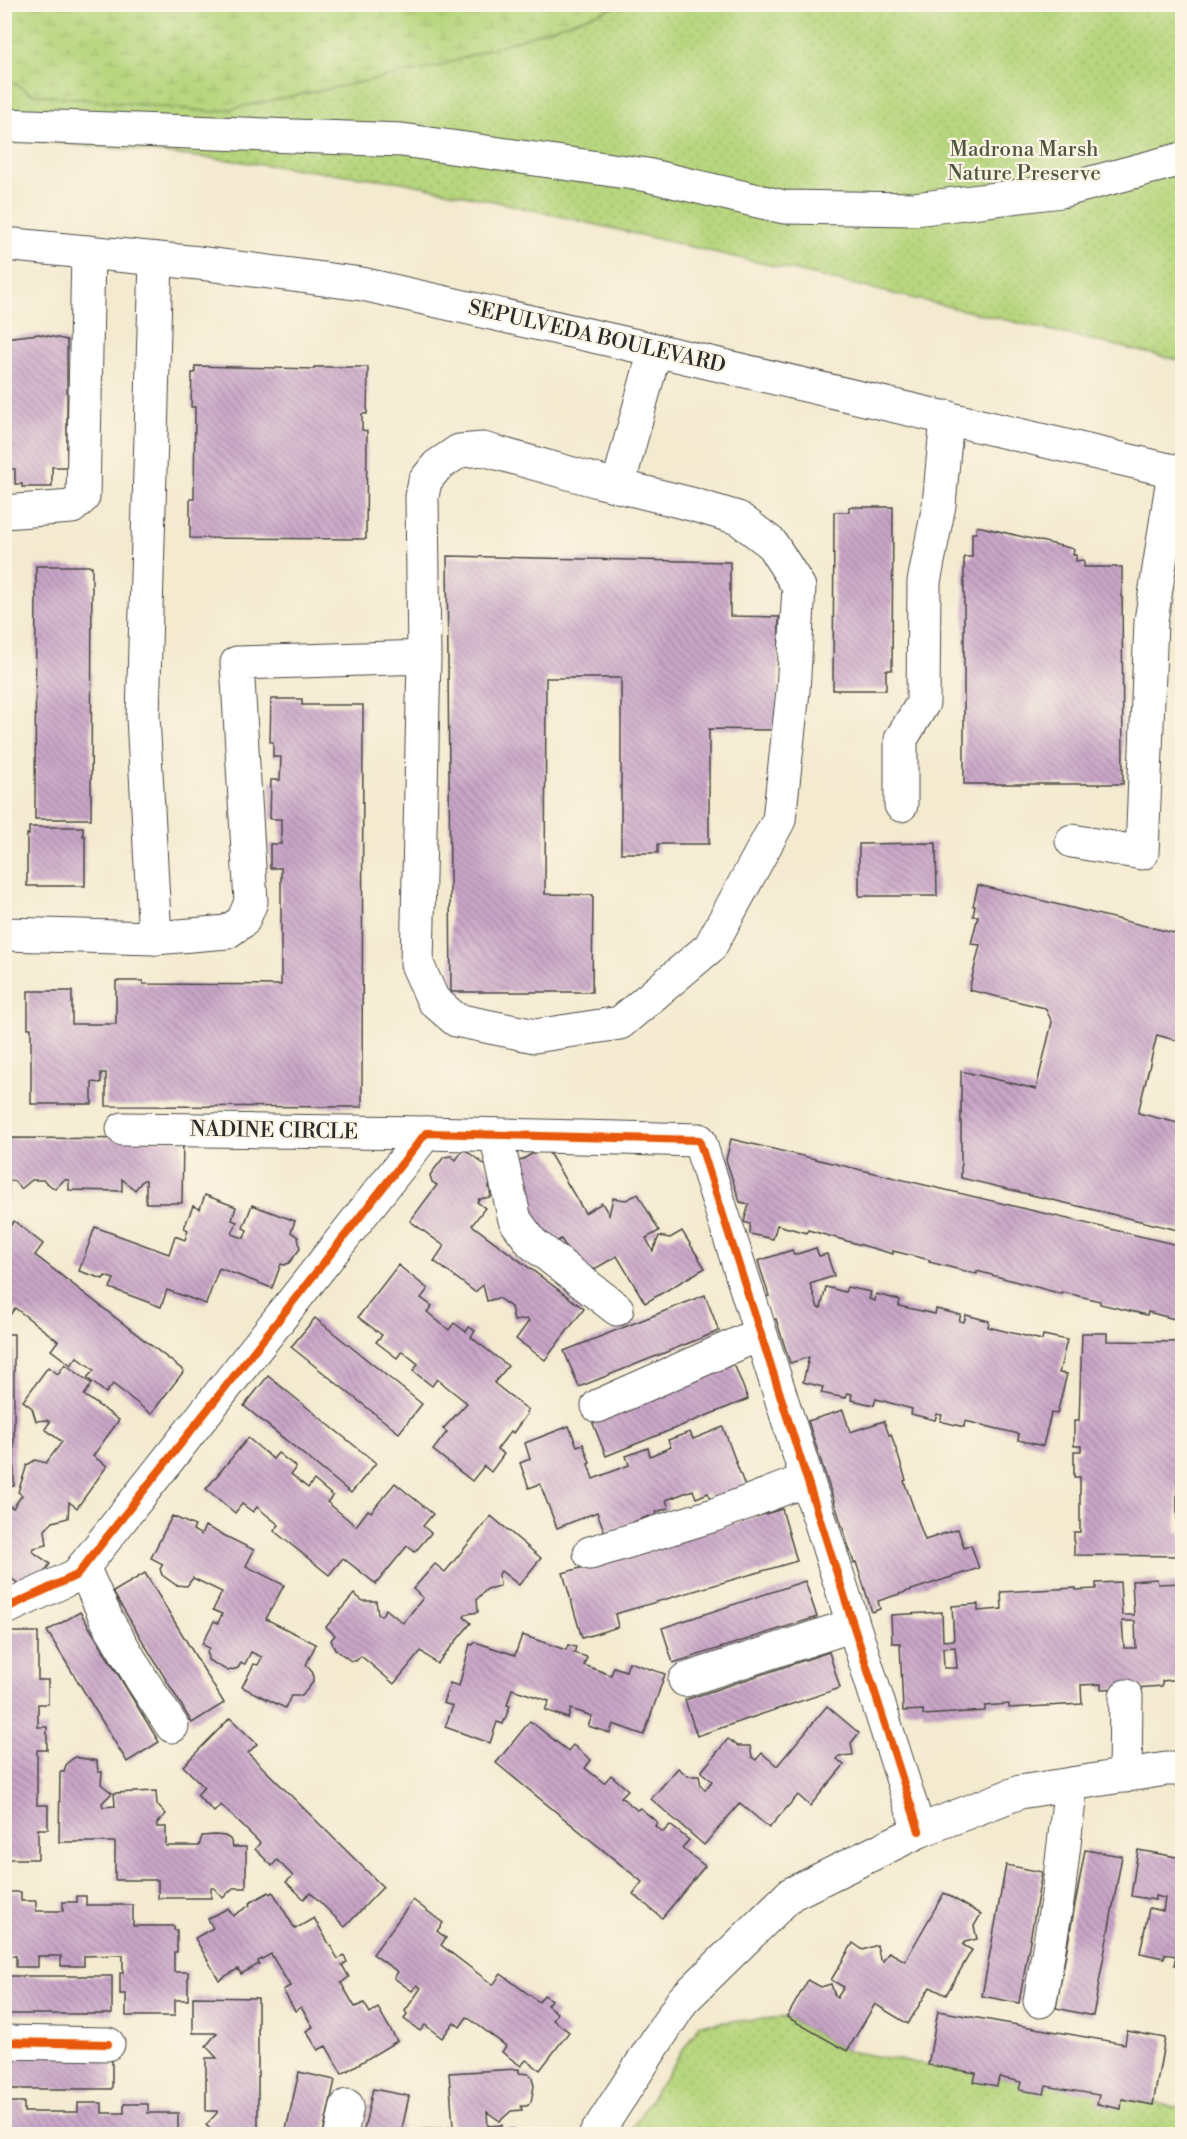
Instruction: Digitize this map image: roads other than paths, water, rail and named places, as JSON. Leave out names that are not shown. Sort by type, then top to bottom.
[{"type":"street","points":[[4,125],[402,140],[646,175],[784,207],[926,208],[1061,191],[1182,159]]},
{"type":"street","name":"SEPULVEDA BOULEVARD","points":[[4,244],[156,259],[362,284],[1178,472]]},
{"type":"street","points":[[4,512],[72,507],[83,497],[88,252]]},
{"type":"street","points":[[155,938],[143,717],[156,259]]},
{"type":"street","points":[[618,486],[655,350]]},
{"type":"street","points":[[901,805],[901,739],[923,703],[924,582],[939,505],[946,417]]},
{"type":"street","points":[[483,449],[738,518],[771,543],[800,587],[793,691],[779,820],[710,947],[620,1023],[535,1036],[456,1020],[433,1000],[417,964],[424,657],[422,497],[425,481],[436,466],[459,452],[483,449]]},
{"type":"street","points":[[1072,841],[1142,853],[1151,621],[1178,472]]},
{"type":"street","points":[[4,934],[155,938],[227,932],[243,921],[251,902],[237,663],[424,657]]},
{"type":"street","name":"NADINE CIRCLE","points":[[123,1129],[699,1140],[760,1334]]},
{"type":"street","points":[[4,1609],[77,1575],[426,1133]]},
{"type":"street","points":[[495,1135],[515,1220],[532,1243],[616,1309]]},
{"type":"street","points":[[598,1406],[760,1334],[919,1831]]},
{"type":"street","points":[[590,1554],[714,1515],[806,1480]]},
{"type":"street","points":[[83,1567],[107,1620],[172,1726]]},
{"type":"street","points":[[685,1680],[853,1625]]},
{"type":"street","points":[[1125,1776],[1126,1696]]},
{"type":"street","points":[[596,2134],[683,2000],[791,1894],[919,1831],[1020,1792],[1166,1769],[1182,1769]]},
{"type":"street","points":[[1040,2001],[1058,1895],[1071,1784]]},
{"type":"street","points":[[4,2042],[108,2044]]},
{"type":"park label","name":"Madrona Marsh Nature Preserve","points":[[1024,162]]}]
